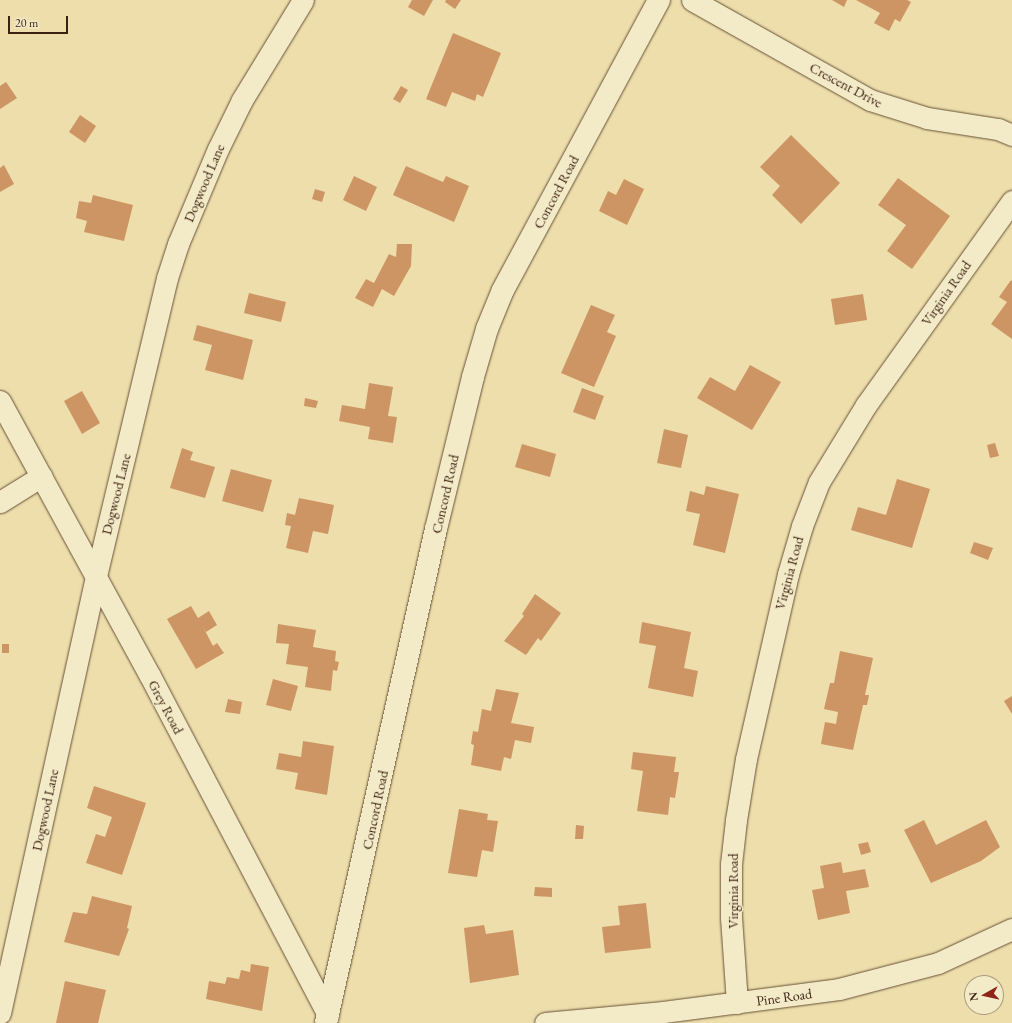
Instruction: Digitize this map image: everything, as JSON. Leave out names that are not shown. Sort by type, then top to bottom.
[{"type":"main road","name":"Concord Road","points":[[327,1019],[436,529],[472,377],[487,329],[503,290],[659,0]]},
{"type":"street","name":"Dogwood Lane","points":[[0,1013],[96,576],[167,278],[178,244],[218,149],[242,100],[303,0]]},
{"type":"street","name":"Crescent Drive","points":[[692,0],[870,100],[927,118],[998,129],[1012,135]]},
{"type":"street","name":"Virginia Road","points":[[737,1003],[731,918],[731,864],[736,820],[746,758],[788,574],[804,520],[819,482],[866,405],[1012,201]]},
{"type":"street","name":"Grey Road","points":[[0,402],[96,576],[327,1019]]},
{"type":"street","points":[[0,502],[42,476]]},
{"type":"street","name":"Pine Road","points":[[545,1023],[664,1017],[737,1003],[839,989],[902,974],[938,963],[1012,929]]},
{"type":"building","points":[[412,0],[433,0],[424,16],[408,7]]},
{"type":"building","points":[[446,0],[461,0],[455,9],[445,2]]},
{"type":"building","points":[[832,0],[847,0],[844,7]]},
{"type":"building","points":[[856,0],[907,0],[911,2],[900,22],[895,19],[889,31],[874,23],[880,13]]},
{"type":"building","points":[[453,33],[501,53],[483,97],[477,94],[475,101],[452,92],[446,107],[426,99]]},
{"type":"building","points":[[6,82],[17,98],[0,109],[0,86]]},
{"type":"building","points":[[401,86],[408,90],[400,103],[393,99]]},
{"type":"building","points":[[80,115],[96,126],[85,143],[69,132]]},
{"type":"building","points":[[791,135],[840,183],[801,224],[772,195],[780,186],[760,167]]},
{"type":"building","points":[[4,165],[14,184],[0,192],[0,168]]},
{"type":"building","points":[[406,166],[443,182],[446,176],[469,186],[454,222],[393,195]]},
{"type":"building","points":[[354,176],[377,187],[366,211],[343,200]]},
{"type":"building","points":[[898,178],[950,216],[912,269],[887,251],[906,225],[878,205]]},
{"type":"building","points":[[624,179],[644,189],[627,225],[599,211],[608,191],[616,195]]},
{"type":"building","points":[[315,189],[325,192],[322,202],[312,199]]},
{"type":"building","points":[[93,195],[133,205],[124,241],[84,232],[87,221],[76,218],[79,201],[91,203]]},
{"type":"building","points":[[397,244],[412,244],[411,266],[394,296],[382,289],[373,307],[355,298],[366,279],[374,283],[389,254],[396,257]]},
{"type":"building","points":[[1011,280],[1012,339],[991,324],[1007,302],[999,297]]},
{"type":"building","points":[[249,293],[286,302],[281,322],[244,313]]},
{"type":"building","points":[[863,294],[867,320],[835,325],[831,299]]},
{"type":"building","points":[[591,305],[615,315],[607,332],[616,336],[594,387],[561,373]]},
{"type":"building","points":[[197,325],[253,340],[243,380],[205,370],[212,345],[193,340]]},
{"type":"building","points":[[750,365],[781,382],[752,430],[697,398],[710,377],[735,391]]},
{"type":"building","points":[[369,383],[393,387],[388,416],[397,417],[393,443],[368,439],[370,427],[339,421],[342,405],[365,409]]},
{"type":"building","points":[[582,388],[604,396],[595,420],[573,412]]},
{"type":"building","points":[[82,391],[100,423],[82,434],[64,401]]},
{"type":"building","points":[[305,398],[318,401],[316,408],[304,406]]},
{"type":"building","points":[[664,429],[688,435],[681,468],[657,463]]},
{"type":"building","points":[[995,443],[999,456],[990,458],[987,445]]},
{"type":"building","points":[[522,444],[556,454],[550,477],[515,467]]},
{"type":"building","points":[[182,448],[193,452],[190,460],[215,467],[205,498],[170,488]]},
{"type":"building","points":[[231,469],[272,480],[263,512],[222,501]]},
{"type":"building","points":[[897,479],[930,489],[912,548],[851,530],[858,507],[886,515]]},
{"type":"building","points":[[706,486],[739,494],[725,553],[693,545],[700,514],[686,511],[690,491],[704,495]]},
{"type":"building","points":[[299,498],[334,505],[328,534],[313,531],[308,553],[286,548],[291,526],[285,525],[287,513],[295,515]]},
{"type":"building","points":[[974,542],[993,548],[988,560],[970,553]]},
{"type":"building","points":[[535,594],[561,613],[541,641],[538,638],[526,655],[504,641],[524,616],[522,614]]},
{"type":"building","points":[[191,606],[198,618],[209,611],[217,625],[206,632],[202,625],[213,646],[217,643],[224,653],[196,669],[167,619]]},
{"type":"building","points":[[642,622],[691,632],[684,668],[698,671],[693,697],[648,688],[656,646],[639,643]]},
{"type":"building","points":[[278,624],[316,630],[313,647],[336,651],[335,661],[339,662],[337,671],[333,670],[331,691],[305,687],[308,667],[286,664],[289,644],[276,643]]},
{"type":"building","points":[[2,644],[9,644],[9,653],[2,653]]},
{"type":"building","points":[[840,651],[873,658],[865,695],[869,695],[867,705],[863,705],[853,750],[821,744],[825,722],[836,724],[838,712],[824,709],[830,683],[834,683]]},
{"type":"building","points":[[273,679],[298,686],[291,711],[266,705]]},
{"type":"building","points":[[496,689],[519,693],[511,723],[534,727],[531,743],[515,740],[511,759],[504,757],[501,771],[471,765],[474,745],[471,744],[473,731],[478,732],[482,709],[491,711]]},
{"type":"building","points":[[1012,696],[1012,714],[1004,701]]},
{"type":"building","points":[[228,699],[242,702],[240,714],[225,712]]},
{"type":"building","points":[[303,741],[334,746],[327,795],[295,789],[298,773],[276,769],[279,753],[301,757]]},
{"type":"building","points":[[633,752],[676,757],[674,772],[679,772],[675,798],[670,797],[668,815],[637,811],[643,771],[631,769]]},
{"type":"building","points":[[94,786],[146,803],[122,875],[86,863],[96,834],[105,837],[112,817],[87,808]]},
{"type":"building","points":[[459,809],[488,814],[487,820],[498,821],[493,852],[482,850],[477,877],[448,873]]},
{"type":"building","points":[[924,820],[936,845],[986,820],[1000,847],[981,861],[931,883],[904,830]]},
{"type":"building","points":[[576,825],[584,826],[583,839],[575,839]]},
{"type":"building","points":[[868,842],[871,852],[861,855],[858,844]]},
{"type":"building","points":[[841,862],[843,873],[865,869],[869,887],[846,891],[850,913],[818,920],[812,890],[824,888],[820,866]]},
{"type":"building","points":[[535,887],[552,888],[552,897],[534,896]]},
{"type":"building","points":[[92,896],[132,906],[127,928],[129,929],[119,956],[64,942],[73,912],[87,914]]},
{"type":"building","points":[[646,903],[651,948],[605,953],[602,927],[620,925],[618,906]]},
{"type":"building","points":[[484,925],[486,934],[513,930],[519,975],[470,983],[464,928]]},
{"type":"building","points":[[251,964],[269,967],[262,1011],[206,999],[209,981],[225,984],[227,977],[239,979],[241,970],[250,972]]},
{"type":"building","points":[[65,981],[106,990],[98,1023],[56,1023]]}]
